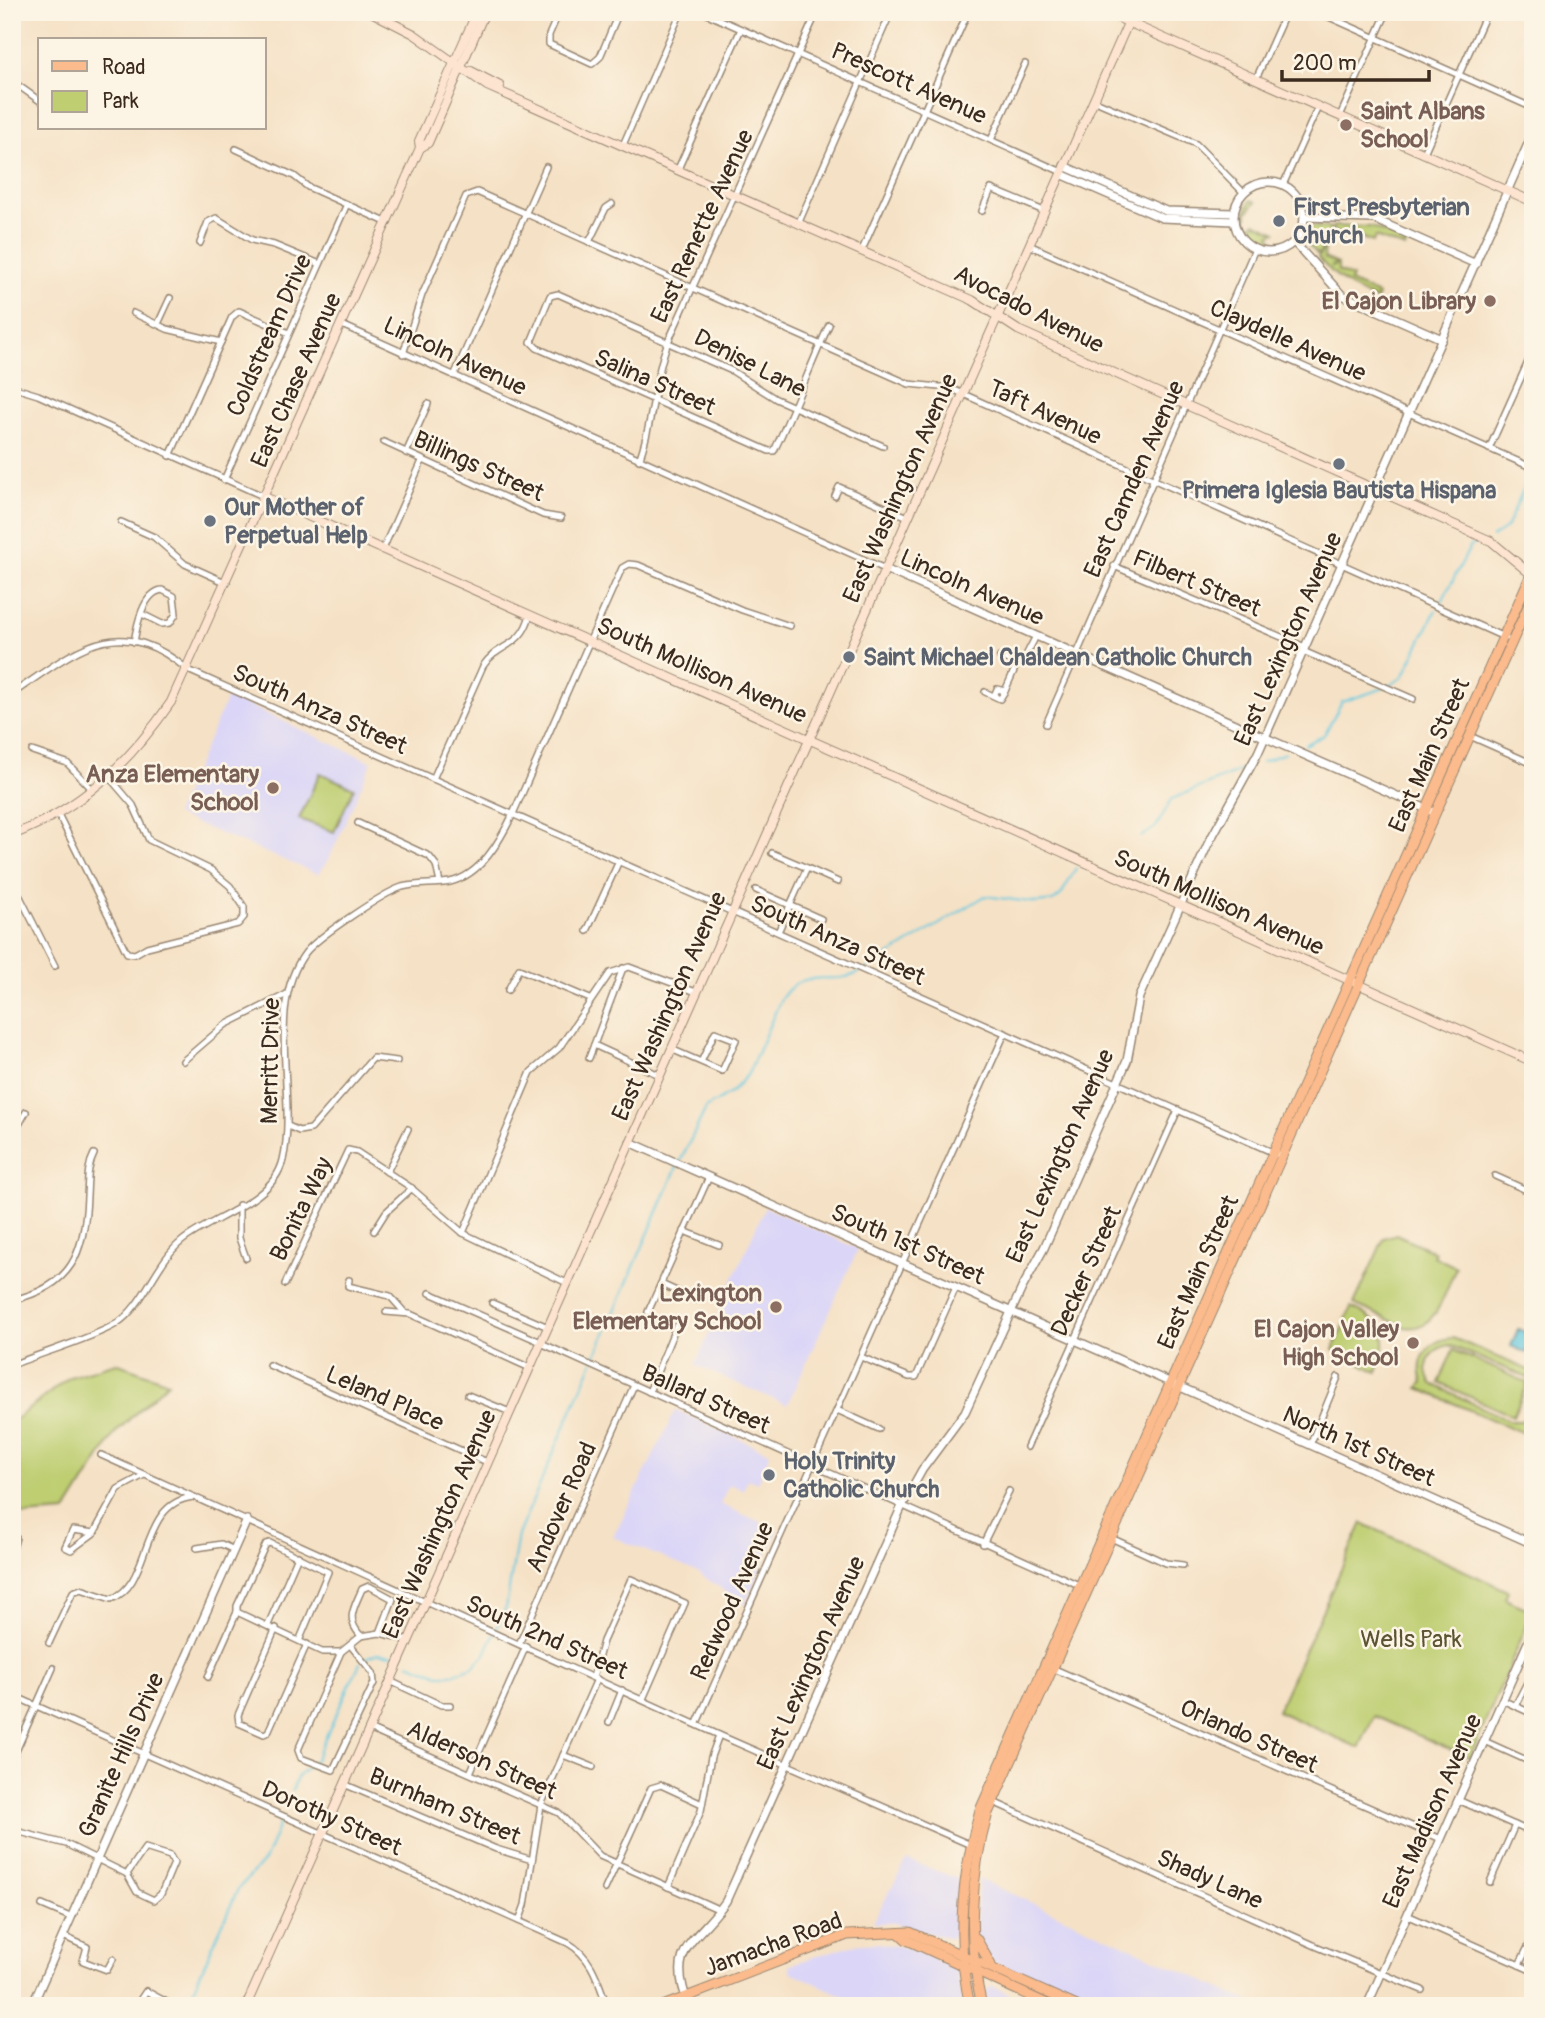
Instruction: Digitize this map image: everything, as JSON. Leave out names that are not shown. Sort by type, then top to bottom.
[{"type":"main road","name":"Avocado Avenue","points":[[371,12],[407,30],[487,86],[502,90],[862,250],[972,300],[1018,330],[1491,541],[1532,573]]},
{"type":"main road","name":"East Chase Avenue","points":[[461,67],[477,12]]},
{"type":"main road","name":"East Chase Avenue","points":[[12,835],[58,814],[109,777],[152,730],[188,670],[420,148],[428,143],[485,12]]},
{"type":"main road","points":[[1105,12],[1533,202]]},
{"type":"main road","name":"East Washington Avenue","points":[[246,2006],[1133,12]]},
{"type":"main road","name":"South Mollison Avenue","points":[[265,497],[1027,834],[1180,906],[1533,1062]]},
{"type":"main road","name":"East Main Street","points":[[970,2006],[961,1935],[964,1887],[989,1800],[1406,866],[1435,813],[1503,636],[1532,573]]},
{"type":"main road","name":"East Main Street","points":[[1406,866],[1426,808],[1533,595]]},
{"type":"main road","name":"East Main Street","points":[[975,1846],[972,1926],[975,1970],[982,2006]]},
{"type":"main road","points":[[972,1926],[981,1952],[993,1967]]},
{"type":"main road","name":"Jamacha Road","points":[[663,2006],[688,2001],[847,1936],[910,1932],[1077,2006]]},
{"type":"main road","points":[[899,1933],[908,1940],[1052,2006]]},
{"type":"main road","points":[[944,1947],[961,1935]]},
{"type":"main road","points":[[978,1992],[982,1983],[994,1979]]},
{"type":"street","points":[[559,12],[549,35],[550,44],[592,64],[600,57],[619,12]]},
{"type":"street","points":[[623,145],[681,12]]},
{"type":"street","name":"Prescott Avenue","points":[[703,12],[1162,218],[1234,217]]},
{"type":"street","name":"East Renette Avenue","points":[[639,460],[649,435],[659,371],[668,342],[817,12]]},
{"type":"street","points":[[799,222],[891,12]]},
{"type":"street","points":[[862,250],[968,12]]},
{"type":"street","points":[[1256,79],[1286,12]]},
{"type":"street","points":[[1318,12],[1533,108]]},
{"type":"street","points":[[1340,116],[1387,12]]},
{"type":"street","points":[[1423,153],[1487,12]]},
{"type":"street","points":[[1527,12],[1533,15]]},
{"type":"street","points":[[678,169],[741,29]]},
{"type":"street","points":[[990,140],[1025,64]]},
{"type":"street","points":[[12,81],[38,99]]},
{"type":"street","points":[[1093,100],[1195,144],[1244,193]]},
{"type":"street","points":[[1283,185],[1318,107]]},
{"type":"street","name":"East Lexington Avenue","points":[[688,2001],[680,1971],[688,1943],[720,1910],[902,1506],[922,1470],[965,1412],[1011,1311],[1044,1248],[1118,1083],[1130,1048],[1139,997],[1208,844],[1242,787],[1265,737],[1533,133]]},
{"type":"street","points":[[236,149],[388,223]]},
{"type":"street","points":[[454,376],[545,166]]},
{"type":"street","points":[[1262,183],[1283,185],[1298,197],[1304,217],[1300,234],[1294,242],[1278,251],[1255,250],[1240,237],[1234,217],[1244,193],[1262,183]]},
{"type":"street","points":[[982,211],[991,190],[1044,211]]},
{"type":"street","name":"Taft Avenue","points":[[403,354],[422,295],[466,196],[477,192],[692,290],[909,384],[944,386],[963,393],[1512,640]]},
{"type":"street","name":"Coldstream Drive","points":[[224,480],[347,204]]},
{"type":"street","points":[[589,242],[606,208],[612,204]]},
{"type":"street","points":[[1304,217],[1374,219],[1476,264]]},
{"type":"street","points":[[200,243],[208,222],[216,218],[252,240],[274,245],[320,264]]},
{"type":"street","points":[[1294,242],[1342,295],[1442,339]]},
{"type":"street","name":"Claydelle Avenue","points":[[1029,245],[1533,468]]},
{"type":"street","name":"East Camden Avenue","points":[[1046,724],[1255,250]]},
{"type":"street","name":"Denise Lane","points":[[537,348],[531,342],[532,336],[550,296],[562,295],[732,371],[792,406],[883,446]]},
{"type":"street","points":[[158,324],[170,298]]},
{"type":"street","points":[[170,456],[232,317],[239,311],[289,333]]},
{"type":"street","points":[[133,313],[158,324],[221,342]]},
{"type":"street","name":"Lincoln Avenue","points":[[342,325],[639,460],[1435,813]]},
{"type":"street","points":[[792,406],[829,325]]},
{"type":"street","name":"Salina Street","points":[[537,348],[758,447],[774,451],[792,406]]},
{"type":"street","points":[[1489,449],[1533,351]]},
{"type":"street","name":"South Mollison Avenue","points":[[12,387],[38,395],[265,497]]},
{"type":"street","points":[[406,453],[428,404]]},
{"type":"street","name":"Billings Street","points":[[384,442],[543,515],[561,518]]},
{"type":"street","points":[[383,549],[422,461]]},
{"type":"street","points":[[835,496],[839,487],[908,517]]},
{"type":"street","points":[[121,522],[154,537],[185,564],[228,583]]},
{"type":"street","name":"Merritt Drive","points":[[12,1365],[118,1322],[128,1313],[175,1248],[264,1190],[276,1176],[283,1157],[288,1126],[287,994],[300,961],[318,940],[389,892],[407,886],[458,879],[478,866],[503,834],[513,814],[622,568],[629,564],[638,565],[742,610],[790,626]]},
{"type":"street","name":"Filbert Street","points":[[1114,566],[1413,699]]},
{"type":"street","points":[[134,642],[142,614],[154,592],[165,590],[173,596],[176,614],[170,622],[162,624],[142,614]]},
{"type":"street","points":[[433,779],[483,666],[493,654],[519,638],[530,615]]},
{"type":"street","points":[[1000,657],[1017,664],[1024,663],[1036,636]]},
{"type":"street","name":"South Anza Street","points":[[12,694],[80,647],[99,641],[134,642],[168,655],[188,670],[1277,1154]]},
{"type":"street","points":[[985,692],[1002,699],[1017,664]]},
{"type":"street","points":[[1465,734],[1533,764]]},
{"type":"street","points":[[32,751],[67,763],[93,790]]},
{"type":"street","points":[[58,814],[127,953],[135,954],[147,947],[238,924],[244,917],[244,907],[222,877],[149,840],[133,805],[109,777]]},
{"type":"street","points":[[358,823],[429,856],[436,865],[440,883]]},
{"type":"street","points":[[772,853],[838,881]]},
{"type":"street","points":[[587,931],[619,861]]},
{"type":"street","points":[[778,932],[807,868]]},
{"type":"street","points":[[12,881],[55,966]]},
{"type":"street","points":[[755,890],[821,919]]},
{"type":"street","points":[[463,1233],[531,1072],[559,1048],[590,999],[615,970],[623,968],[647,972],[696,992]]},
{"type":"street","points":[[589,1058],[623,968]]},
{"type":"street","points":[[508,990],[519,969],[590,999]]},
{"type":"street","points":[[183,1061],[225,1025],[287,994]]},
{"type":"street","points":[[671,1049],[701,1062],[722,1071],[736,1040],[715,1032],[701,1062]]},
{"type":"street","name":"Redwood Avenue","points":[[697,1723],[1005,1033]]},
{"type":"street","points":[[594,1045],[659,1075]]},
{"type":"street","points":[[288,1126],[299,1130],[311,1129],[373,1058],[397,1061]]},
{"type":"street","name":"Decker Street","points":[[1027,1447],[1178,1110]]},
{"type":"street","points":[[12,1136],[26,1112]]},
{"type":"street","points":[[408,1129],[387,1172],[412,1188],[463,1233],[567,1283]]},
{"type":"street","name":"South 1st Street","points":[[630,1142],[1174,1385]]},
{"type":"street","name":"Bonita Way","points":[[285,1284],[348,1150],[387,1172]]},
{"type":"street","points":[[12,1300],[52,1285],[77,1256],[86,1229],[89,1164],[94,1154]]},
{"type":"street","points":[[1495,1176],[1533,1193]]},
{"type":"street","points":[[649,1311],[709,1177]]},
{"type":"street","points":[[374,1231],[386,1212],[412,1188]]},
{"type":"street","points":[[239,1205],[239,1238],[246,1258]]},
{"type":"street","points":[[684,1231],[719,1245]]},
{"type":"street","points":[[349,1280],[348,1286],[390,1296],[407,1313],[530,1368]]},
{"type":"street","points":[[661,1284],[696,1300]]},
{"type":"street","points":[[861,1357],[909,1377],[920,1373],[956,1287]]},
{"type":"street","name":"Ballard Street","points":[[430,1293],[1083,1587]]},
{"type":"street","points":[[492,1303],[548,1327]]},
{"type":"street","points":[[386,1312],[407,1313]]},
{"type":"street","points":[[649,1392],[677,1326]]},
{"type":"street","name":"Leland Place","points":[[269,1365],[488,1462]]},
{"type":"street","points":[[1310,1445],[1338,1377]]},
{"type":"street","name":"Andover Road","points":[[519,1644],[634,1385]]},
{"type":"street","name":"North 1st Street","points":[[1174,1385],[1533,1544]]},
{"type":"street","points":[[468,1395],[510,1412]]},
{"type":"street","points":[[837,1410],[879,1429]]},
{"type":"street","name":"South 2nd Street","points":[[102,1455],[719,1735],[975,1846]]},
{"type":"street","points":[[93,1533],[73,1530],[65,1547],[71,1550],[80,1546],[93,1533],[118,1489],[144,1475]]},
{"type":"street","points":[[983,1544],[1009,1491]]},
{"type":"street","points":[[49,1643],[73,1592],[81,1589],[105,1599],[120,1596],[128,1588],[161,1516],[178,1501],[194,1497]]},
{"type":"street","name":"Granite Hills Drive","points":[[32,2006],[247,1520]]},
{"type":"street","points":[[1106,1536],[1166,1563],[1183,1565]]},
{"type":"street","points":[[12,1552],[16,1538]]},
{"type":"street","points":[[197,1548],[221,1544],[234,1550]]},
{"type":"street","points":[[208,1677],[263,1547],[270,1544],[326,1568],[327,1576],[300,1639]]},
{"type":"street","points":[[268,1625],[298,1556]]},
{"type":"street","points":[[519,1921],[525,1905],[541,1805],[595,1678],[603,1641],[631,1579],[685,1603],[643,1699]]},
{"type":"street","points":[[361,1636],[352,1626],[351,1617],[362,1589],[369,1586],[393,1599],[380,1633]]},
{"type":"street","points":[[237,1612],[300,1639],[322,1652],[341,1652]]},
{"type":"street","points":[[276,1628],[238,1715],[239,1723],[264,1734],[268,1732],[307,1644]]},
{"type":"street","name":"East Madison Avenue","points":[[1367,2006],[1533,1632]]},
{"type":"street","points":[[350,1644],[373,1673],[374,1683],[336,1767],[332,1770],[301,1758],[298,1750],[341,1652],[350,1644],[361,1636],[380,1633],[408,1640]]},
{"type":"street","points":[[470,1773],[526,1646]]},
{"type":"street","name":"Orlando Street","points":[[1049,1666],[1441,1839]]},
{"type":"street","points":[[12,1760],[54,1668]]},
{"type":"street","points":[[1515,1706],[1533,1671]]},
{"type":"street","points":[[390,1681],[441,1705],[450,1704]]},
{"type":"street","points":[[609,1722],[621,1689]]},
{"type":"street","name":"Dorothy Street","points":[[12,1695],[580,1950],[592,1967],[607,2006]]},
{"type":"street","points":[[1502,1700],[1533,1714]]},
{"type":"street","name":"Alderson Street","points":[[369,1728],[559,1813],[591,1848],[616,1864],[720,1910]]},
{"type":"street","points":[[668,1887],[702,1804],[711,1757],[719,1735]]},
{"type":"street","points":[[1484,1741],[1533,1763]]},
{"type":"street","points":[[563,1755],[593,1767]]},
{"type":"street","name":"Burnham Street","points":[[344,1784],[496,1850],[532,1860]]},
{"type":"street","points":[[605,1889],[654,1786],[661,1785],[702,1804]]},
{"type":"street","name":"Shady Lane","points":[[989,1800],[1422,1990]]},
{"type":"street","points":[[1458,1800],[1533,1833]]},
{"type":"street","points":[[1490,1882],[1515,1825]]},
{"type":"street","points":[[12,1830],[66,1844],[127,1874],[136,1892],[154,1900],[161,1894],[174,1863],[170,1856],[145,1848],[127,1874]]},
{"type":"street","points":[[42,1905],[71,1917]]},
{"type":"street","points":[[1407,1915],[1533,1971]]},
{"type":"street","points":[[63,1936],[87,1947],[83,1961],[107,1970],[113,1959]]},
{"type":"street","points":[[1519,1965],[1533,1937]]},
{"type":"street","points":[[136,2006],[146,1991],[174,2006]]},
{"type":"shaded area","name":"Anza Elementary School","points":[[228,696],[372,762],[330,857],[318,874],[175,815]]},
{"type":"shaded area","name":"Lexington Elementary School","points":[[765,1207],[858,1249],[787,1405],[695,1365]]},
{"type":"shaded area","points":[[676,1410],[770,1453],[757,1483],[748,1479],[743,1490],[729,1484],[720,1504],[778,1530],[745,1605],[697,1572],[613,1537]]},
{"type":"shaded area","points":[[907,1860],[959,1879],[956,1932],[951,1939],[894,1923],[872,1923]]},
{"type":"shaded area","points":[[979,1879],[1259,2006],[1093,2006],[982,1957],[975,1940]]},
{"type":"shaded area","points":[[876,1943],[912,1949],[956,1969],[963,2006],[865,2006],[791,1972],[789,1965],[851,1945]]},
{"type":"shaded area","points":[[992,1986],[1036,2006],[987,2006],[986,1991]]},
{"type":"green space","points":[[1251,200],[1256,202],[1247,212],[1247,223],[1253,226],[1255,222],[1276,232],[1270,235],[1273,240],[1258,237],[1248,228],[1245,215]]},
{"type":"green space","points":[[1309,226],[1330,228],[1327,239],[1314,238],[1323,246],[1318,255],[1303,239]]},
{"type":"green space","points":[[1333,226],[1372,227],[1407,243],[1405,248],[1375,237],[1373,242],[1334,231],[1330,240]]},
{"type":"green space","points":[[1325,247],[1324,258],[1336,263],[1331,267],[1338,264],[1338,271],[1352,277],[1350,282],[1378,295],[1376,300],[1344,282],[1318,258]]},
{"type":"green space","points":[[320,773],[354,788],[334,832],[299,819]]},
{"type":"green space","points":[[1396,1234],[1435,1252],[1433,1256],[1456,1267],[1439,1308],[1425,1323],[1416,1327],[1405,1327],[1354,1304],[1384,1238]]},
{"type":"green space","points":[[1351,1307],[1371,1318],[1382,1332],[1384,1350],[1377,1372],[1333,1350]]},
{"type":"green space","points":[[1453,1338],[1533,1372],[1533,1380],[1449,1345],[1436,1350],[1429,1359],[1427,1371],[1432,1384],[1510,1421],[1521,1421],[1533,1414],[1533,1423],[1525,1427],[1532,1431],[1530,1436],[1418,1388],[1423,1382],[1421,1366],[1426,1352],[1437,1342]]},
{"type":"green space","points":[[1453,1350],[1528,1383],[1513,1416],[1439,1383]]},
{"type":"green space","points":[[116,1363],[168,1382],[115,1433],[66,1512],[25,1515],[12,1509],[12,1422],[70,1377]]},
{"type":"green space","name":"Wells Park","points":[[1362,1523],[1508,1591],[1505,1599],[1533,1611],[1470,1758],[1374,1716],[1359,1748],[1277,1711]]},
{"type":"water","points":[[1518,1329],[1533,1335],[1526,1353],[1511,1346]]},
{"type":"waterway","points":[[1492,537],[1506,528],[1530,475]]},
{"type":"waterway","points":[[1440,605],[1470,547],[1480,541]]},
{"type":"waterway","points":[[1389,686],[1403,677],[1436,610]]},
{"type":"waterway","points":[[1305,745],[1324,735],[1342,702],[1384,688]]},
{"type":"waterway","points":[[1262,762],[1285,753]]},
{"type":"waterway","points":[[1141,837],[1156,827],[1172,799],[1242,770]]},
{"type":"waterway","points":[[865,970],[985,896],[1037,903],[1053,901],[1061,895],[1076,868]]},
{"type":"waterway","points":[[680,1162],[706,1108],[732,1092],[748,1074],[781,999],[790,988],[808,979],[839,978],[860,972]]},
{"type":"waterway","points":[[409,1663],[439,1675],[451,1675],[473,1667],[485,1654],[506,1607],[518,1535],[677,1167]]},
{"type":"waterway","points":[[364,1659],[377,1653],[393,1655]]},
{"type":"waterway","points":[[292,1790],[298,1776],[315,1760],[360,1663]]},
{"type":"waterway","points":[[186,2006],[238,1889],[264,1861],[281,1820]]},
{"type":"place","name":"Saint Albans School","points":[[1346,125]]},
{"type":"place","name":"First Presbyterian Church","points":[[1279,221]]},
{"type":"place","name":"El Cajon Library","points":[[1490,301]]},
{"type":"place","name":"Primera Iglesia Bautista Hispana","points":[[1339,464]]},
{"type":"place","name":"Our Mother of Perpetual Help","points":[[210,521]]},
{"type":"place","name":"Saint Michael Chaldean Catholic Church","points":[[849,657]]},
{"type":"place","name":"Anza Elementary School","points":[[273,788]]},
{"type":"place","name":"Lexington Elementary School","points":[[776,1307]]},
{"type":"place","name":"El Cajon Valley High School","points":[[1413,1343]]},
{"type":"place","name":"Holy Trinity Catholic Church","points":[[769,1475]]}]
